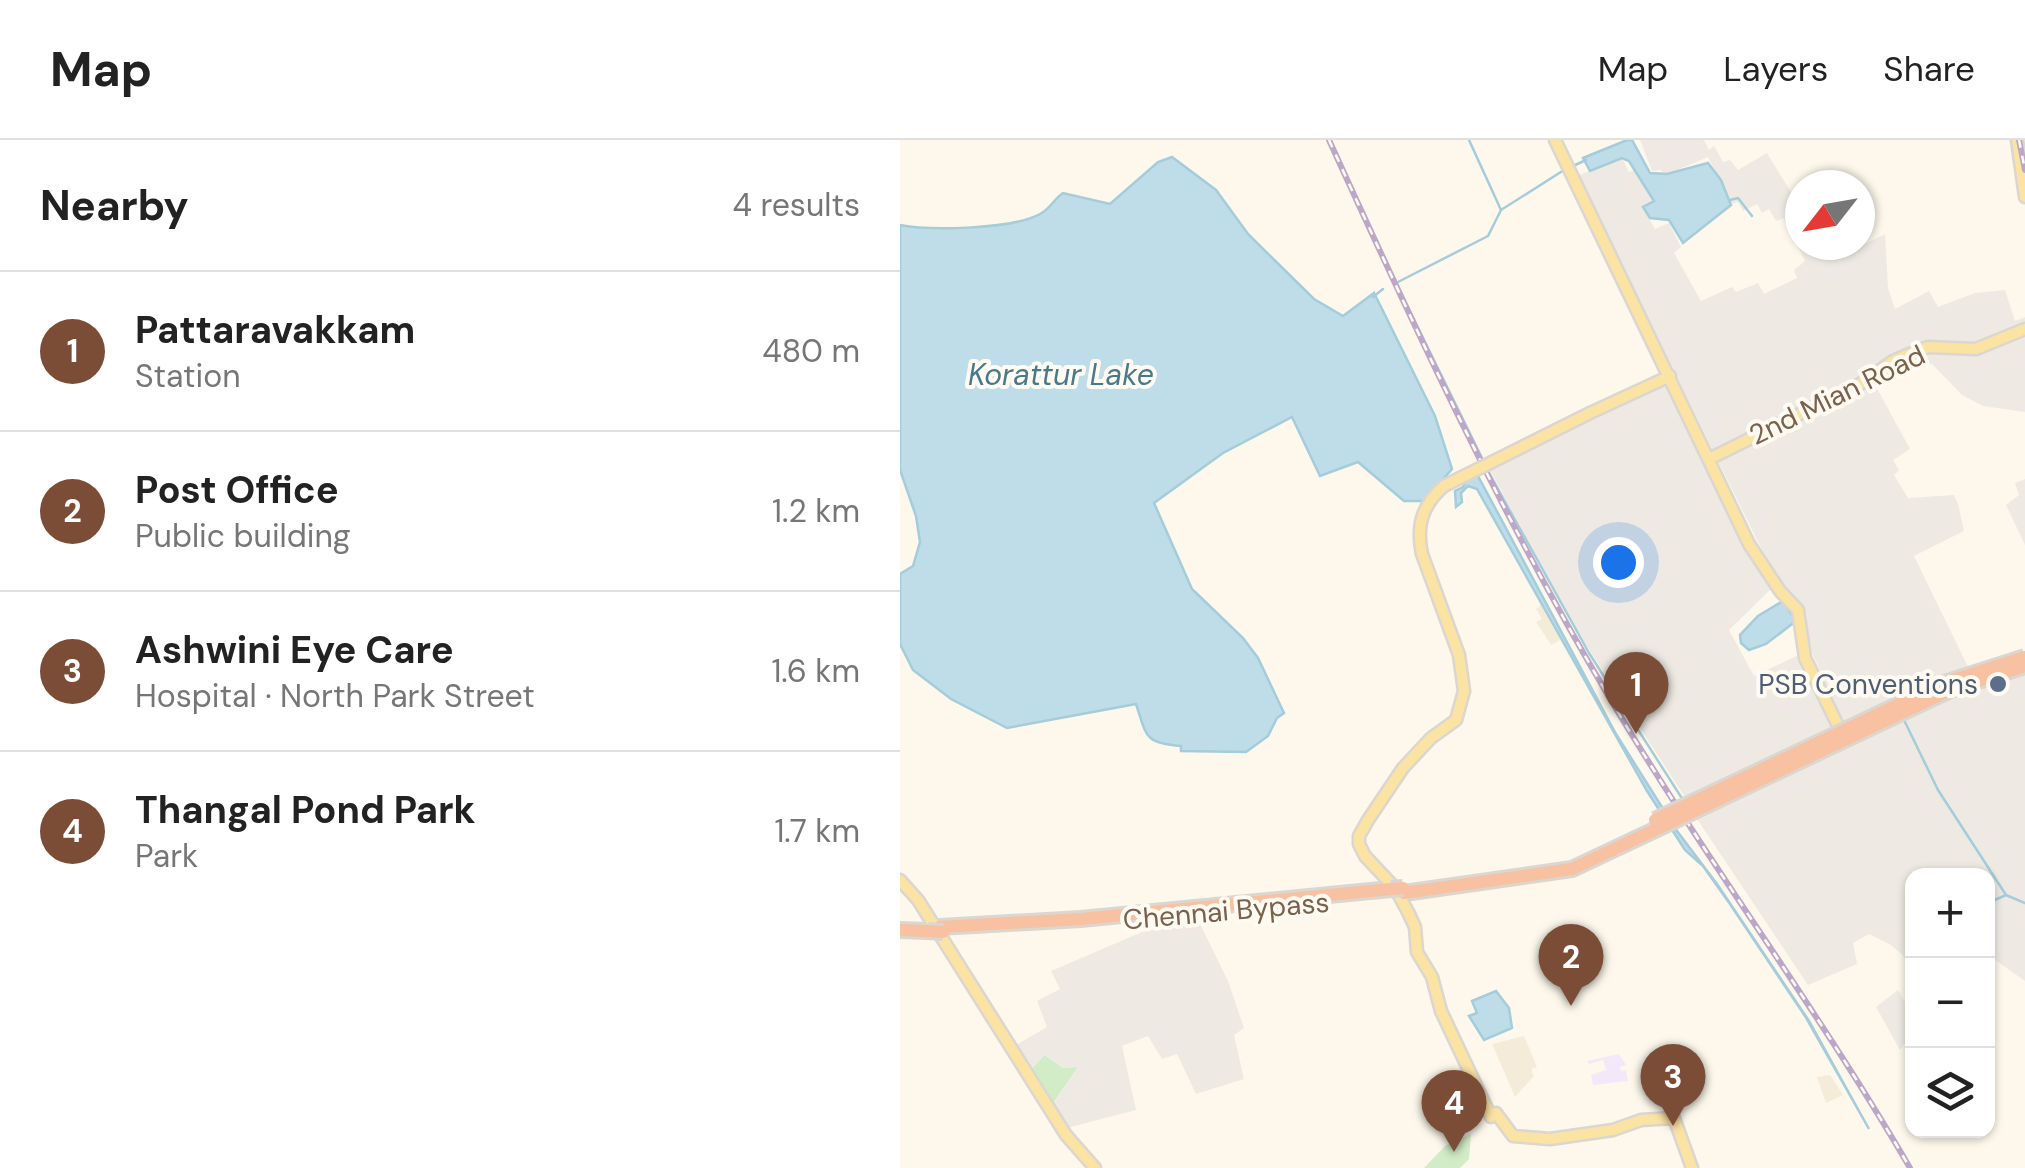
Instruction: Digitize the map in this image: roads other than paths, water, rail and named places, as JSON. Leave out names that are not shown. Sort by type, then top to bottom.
[{"type":"highway","points":[[1658,824],[1944,683],[2025,662]]},
{"type":"highway","points":[[1658,824],[1838,740]]},
{"type":"highway","name":"Chennai Bypass","points":[[900,928],[934,929],[1398,893],[1549,871],[1658,824]]},
{"type":"main road","points":[[1556,140],[1756,557],[1799,614],[1805,654],[1838,740]]},
{"type":"main road","points":[[2019,140],[2025,197]]},
{"type":"main road","name":"2nd Mian Road","points":[[1710,459],[1860,384],[1904,356],[1928,347],[1976,348],[2025,328]]},
{"type":"main road","points":[[1668,375],[1444,486],[1423,511],[1419,530],[1422,554],[1452,633],[1464,680],[1456,720],[1431,738],[1403,768],[1359,836],[1364,856],[1398,893],[1415,927],[1416,952],[1432,977],[1441,1011],[1491,1116],[1496,1113],[1511,1135],[1550,1139],[1612,1130],[1644,1119],[1674,1118],[1692,1168]]},
{"type":"main road","points":[[1838,740],[1826,738],[1699,798],[1704,808],[1831,748],[1838,740],[1952,684],[2025,662]]},
{"type":"main road","points":[[900,882],[918,900],[968,978],[1063,1137],[1092,1168]]},
{"type":"main road","points":[[900,882],[980,1000]]},
{"type":"water","points":[[1632,140],[1650,173],[1667,174],[1708,163],[1721,180],[1731,205],[1683,243],[1669,220],[1650,218],[1643,207],[1654,201],[1629,161],[1622,158],[1590,171],[1583,158]]},
{"type":"water","name":"Korattur Lake","points":[[1172,157],[1216,190],[1248,234],[1314,299],[1343,316],[1374,293],[1435,416],[1452,469],[1424,501],[1404,501],[1358,462],[1320,476],[1292,417],[1223,453],[1154,503],[1192,589],[1258,658],[1284,713],[1268,736],[1246,752],[1181,751],[1181,746],[1153,740],[1145,731],[1136,704],[1007,728],[951,699],[913,670],[900,644],[900,574],[913,566],[920,542],[916,516],[900,470],[900,225],[951,228],[1011,223],[1040,214],[1063,193],[1110,204],[1158,162]]},
{"type":"water","points":[[1478,476],[1616,734],[1677,831],[1809,1021],[1869,1129],[1805,1016],[1647,791],[1477,489],[1468,486],[1456,507],[1455,491],[1463,487],[1467,478]]},
{"type":"water","points":[[1783,601],[1796,621],[1766,644],[1749,650],[1741,643],[1740,635],[1758,616]]},
{"type":"water","points":[[1496,991],[1509,1008],[1512,1028],[1484,1040],[1469,1016],[1477,1013],[1472,1001]]},
{"type":"waterway","points":[[1469,140],[1501,210]]},
{"type":"waterway","points":[[1571,167],[1586,160]]},
{"type":"waterway","points":[[1484,462],[1396,283],[1488,236],[1501,210],[1564,170]]},
{"type":"waterway","points":[[1730,200],[1738,198],[1752,216]]},
{"type":"waterway","points":[[1373,297],[1383,289]]},
{"type":"waterway","points":[[1488,471],[1589,653],[1683,800]]},
{"type":"waterway","points":[[1904,720],[1938,790],[2006,895]]},
{"type":"waterway","points":[[1995,900],[2006,895],[2025,903]]},
{"type":"railway","points":[[1329,140],[1463,425],[1572,634],[1648,761],[1910,1168]]},
{"type":"railway","points":[[2019,140],[2025,170]]},
{"type":"place","name":"PSB Conventions","points":[[1998,684]]},
{"type":"place","name":"Pattaravakkam","points":[[1636,734]]},
{"type":"place","name":"Post Office","points":[[1571,1006]]},
{"type":"place","name":"Ashwini Eye Care","points":[[1673,1126]]},
{"type":"place","name":"Thangal Pond Park","points":[[1454,1152]]}]
